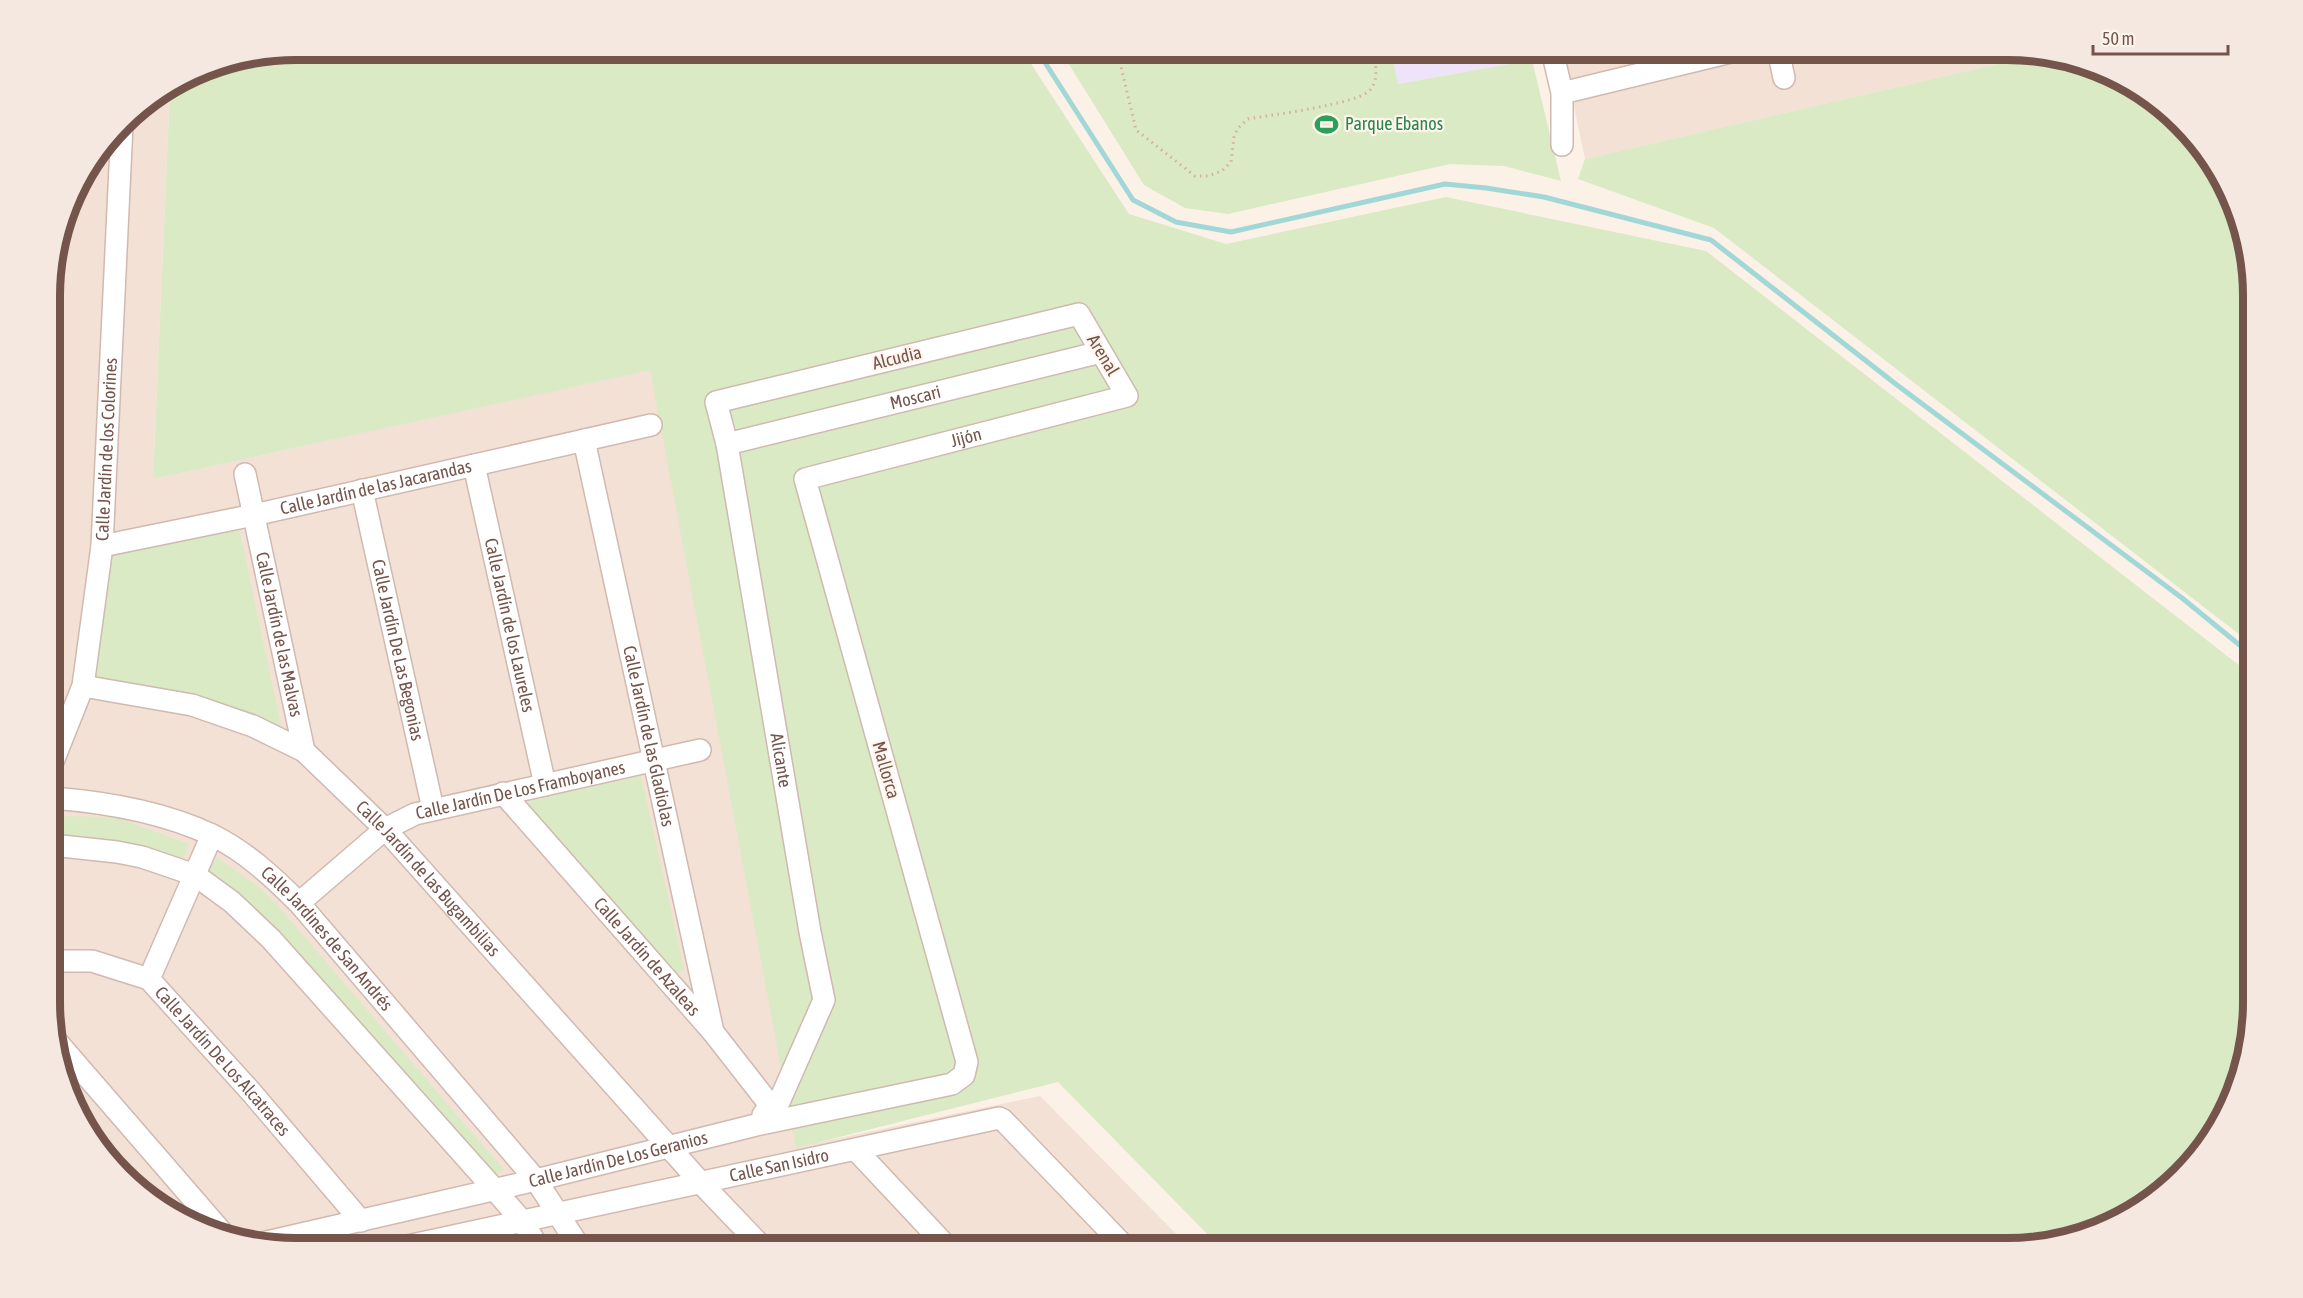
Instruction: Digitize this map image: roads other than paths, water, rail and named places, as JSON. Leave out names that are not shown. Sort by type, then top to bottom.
[{"type":"street","points":[[1554,60],[1562,93],[1562,145]]},
{"type":"street","points":[[1562,93],[1660,60]]},
{"type":"street","points":[[1780,60],[1784,78]]},
{"type":"street","name":"Calle Jardín de los Colorines","points":[[60,744],[83,686],[102,546],[121,137]]},
{"type":"street","name":"Arenal","points":[[1078,314],[1127,396]]},
{"type":"street","name":"Alcudia","points":[[716,402],[1078,314]]},
{"type":"street","name":"Moscari","points":[[727,444],[1101,352]]},
{"type":"street","name":"Jijón","points":[[805,479],[1127,396]]},
{"type":"street","name":"Alicante","points":[[716,402],[727,444],[810,932],[824,1000],[779,1101],[770,1105]]},
{"type":"street","name":"Calle Jardín de las Jacarandas","points":[[102,546],[254,515],[651,425]]},
{"type":"street","name":"Calle Jardín de las Gladiolas","points":[[584,440],[713,1032]]},
{"type":"street","name":"Calle Jardín de los Laureles","points":[[474,465],[545,784]]},
{"type":"street","name":"Calle Jardín de las Malvas","points":[[244,474],[304,751]]},
{"type":"street","name":"Mallorca","points":[[805,479],[968,1062]]},
{"type":"street","name":"Calle Jardín De Las Begonias","points":[[362,490],[433,809]]},
{"type":"street","name":"Calle Jardín de las Bugambilias","points":[[83,686],[192,705],[253,726],[304,751],[385,829],[702,1184],[753,1238]]},
{"type":"street","name":"Calle Jardín De Los Framboyanes","points":[[299,903],[385,829],[401,820],[433,809],[700,750]]},
{"type":"street","name":"Calle Jardín de Azaleas","points":[[503,794],[713,1032],[770,1105]]},
{"type":"street","name":"Calle Jardines de San Andrés","points":[[60,799],[134,810],[162,817],[212,835],[244,855],[299,903],[536,1180],[574,1238]]},
{"type":"street","points":[[149,979],[212,835]]},
{"type":"street","points":[[60,846],[142,857],[195,875],[254,920],[495,1190],[522,1221],[533,1238]]},
{"type":"street","name":"Calle Jardín De Los Alcatraces","points":[[60,961],[92,961],[149,979],[252,1093],[361,1221]]},
{"type":"street","points":[[66,1052],[214,1223]]},
{"type":"street","name":"Calle Jardín De Los Geranios","points":[[287,1237],[671,1148],[756,1125],[952,1084],[964,1076],[968,1062]]},
{"type":"street","points":[[756,1125],[770,1105]]},
{"type":"street","name":"Calle San Isidro","points":[[558,1213],[702,1184],[999,1118],[1116,1238]]},
{"type":"street","points":[[856,1150],[939,1238]]},
{"type":"street","name":"Calle Jardín De Los Geranios","points":[[444,1238],[558,1213]]},
{"type":"waterway","points":[[1043,60],[1133,200],[1176,222],[1231,232],[1445,184],[1544,197],[1711,240],[1897,385],[2182,598],[2243,648]]},
{"type":"place","name":"Parque Ebanos","points":[[1327,124]]}]
